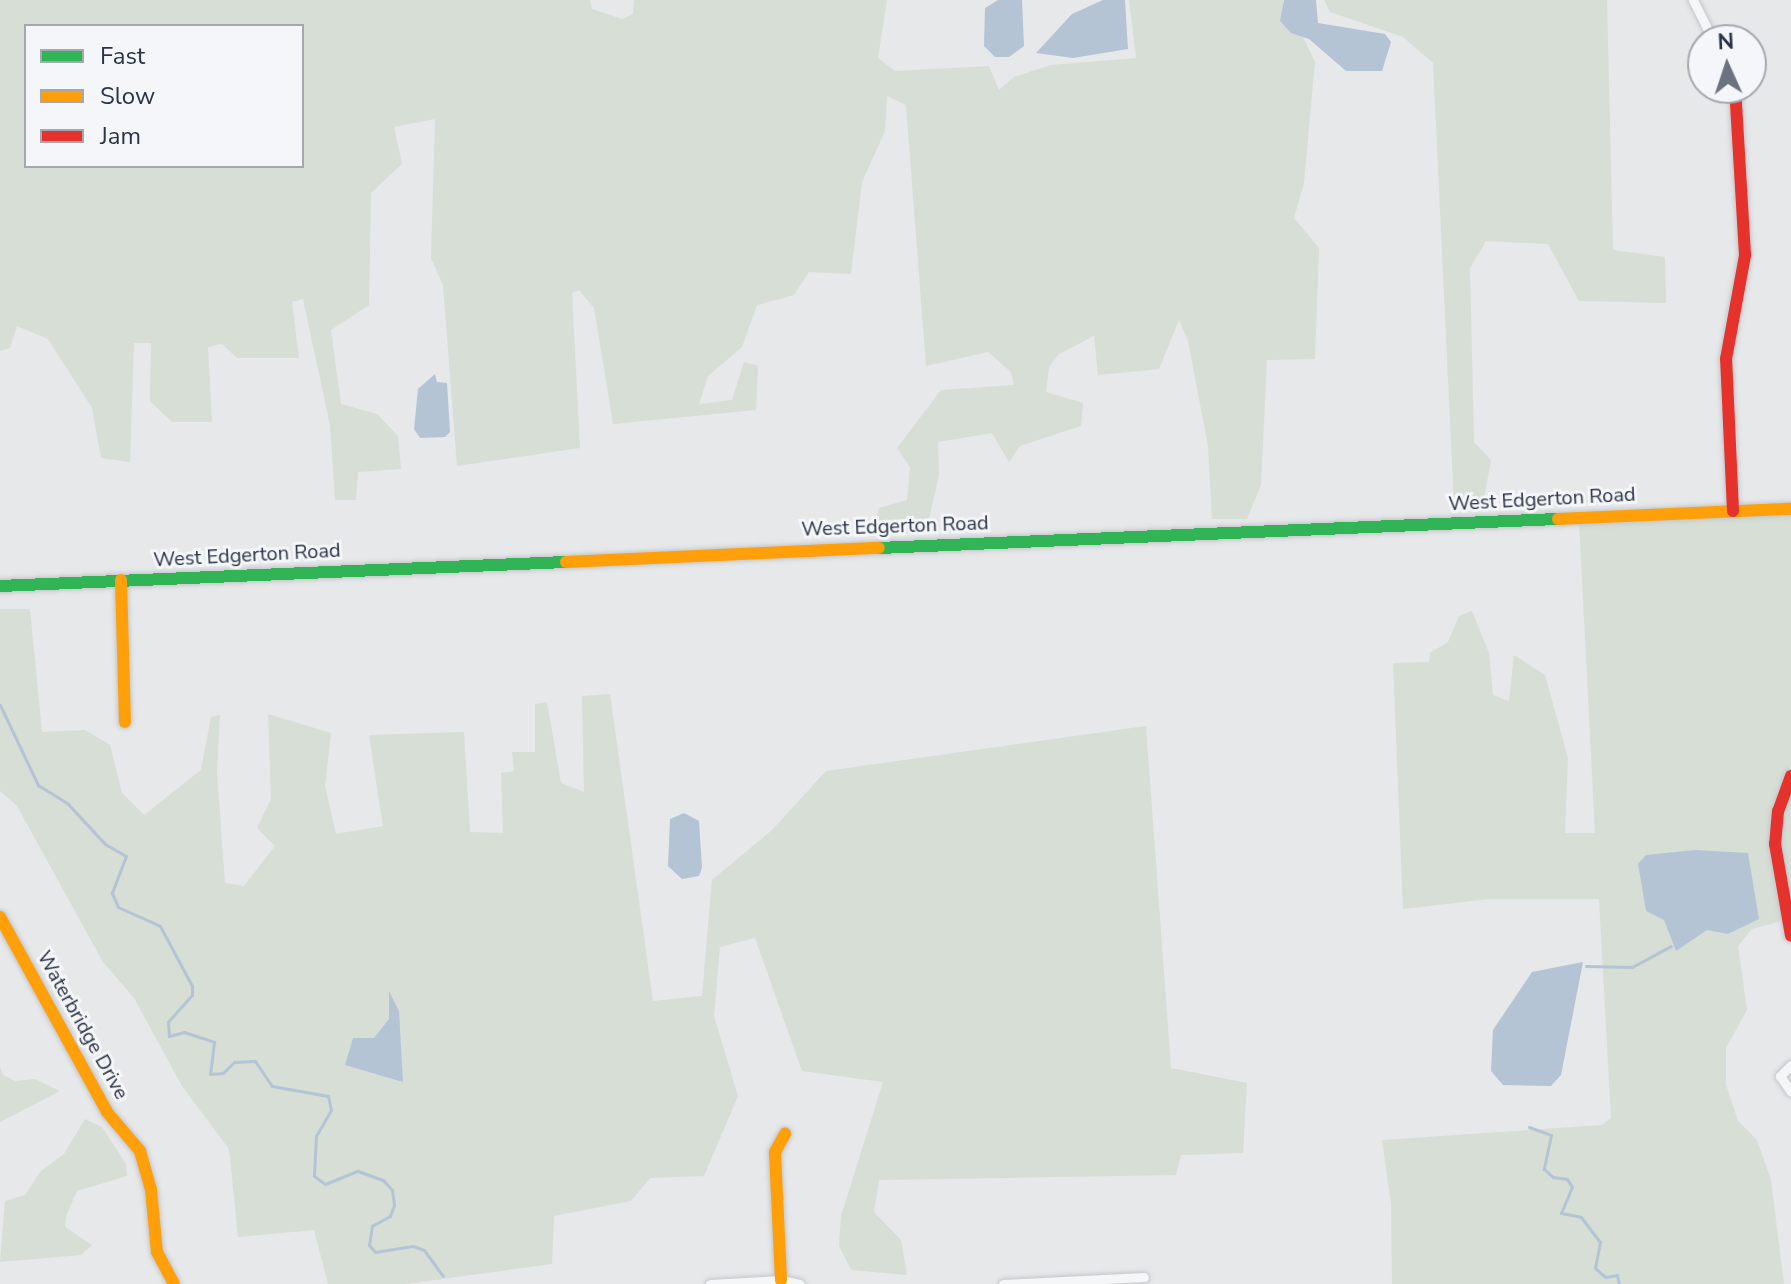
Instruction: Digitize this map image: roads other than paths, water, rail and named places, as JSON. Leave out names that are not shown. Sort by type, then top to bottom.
[{"type":"street","points":[[1693,0],[1705,24]]},
{"type":"street","points":[[1733,511],[1726,359],[1745,255],[1736,104]]},
{"type":"street","name":"West Edgerton Road","points":[[0,586],[1791,509]]},
{"type":"street","points":[[121,580],[125,722]]},
{"type":"street","points":[[1791,776],[1778,811],[1775,844],[1791,936]]},
{"type":"street","name":"Waterbridge Drive","points":[[0,917],[107,1112],[140,1151],[147,1167],[157,1252],[174,1284]]},
{"type":"street","points":[[1791,1065],[1780,1076],[1791,1092]]},
{"type":"street","points":[[781,1280],[775,1152],[785,1134]]},
{"type":"street","points":[[1003,1284],[1144,1277]]},
{"type":"street","points":[[710,1284],[781,1280],[800,1284]]},
{"type":"water","points":[[998,0],[1022,0],[1024,46],[1009,57],[995,57],[984,46],[985,8]]},
{"type":"water","points":[[1103,0],[1125,0],[1128,49],[1073,58],[1036,53],[1072,14]]},
{"type":"water","points":[[1284,0],[1316,0],[1318,23],[1385,34],[1391,42],[1382,71],[1346,71],[1309,39],[1291,33],[1280,21]]},
{"type":"water","points":[[435,374],[437,382],[447,383],[450,432],[445,437],[420,438],[414,429],[418,389]]},
{"type":"water","points":[[684,813],[699,821],[702,868],[699,876],[682,879],[668,866],[670,819]]},
{"type":"water","points":[[1695,850],[1748,853],[1759,919],[1728,934],[1707,930],[1676,951],[1664,920],[1646,911],[1638,864],[1646,855]]},
{"type":"water","points":[[1583,962],[1561,1075],[1551,1086],[1503,1085],[1491,1071],[1493,1030],[1532,972]]},
{"type":"water","points":[[389,991],[399,1011],[403,1082],[345,1065],[353,1038],[374,1038],[389,1019]]},
{"type":"waterway","points":[[0,705],[38,785],[68,804],[105,844],[126,856],[112,893],[118,907],[160,926],[192,986],[192,995],[168,1022],[169,1036],[184,1032],[214,1042],[210,1074],[223,1073],[234,1062],[255,1061],[272,1086],[328,1096],[331,1110],[316,1136],[314,1176],[325,1184],[358,1171],[383,1180],[392,1190],[394,1205],[390,1216],[372,1226],[369,1245],[375,1252],[413,1246],[424,1250],[443,1276]]},
{"type":"waterway","points":[[1586,966],[1632,967],[1671,946]]},
{"type":"waterway","points":[[1529,1127],[1551,1135],[1544,1169],[1553,1177],[1567,1179],[1572,1187],[1561,1213],[1581,1217],[1600,1242],[1595,1268],[1605,1277],[1617,1275],[1619,1284]]}]
